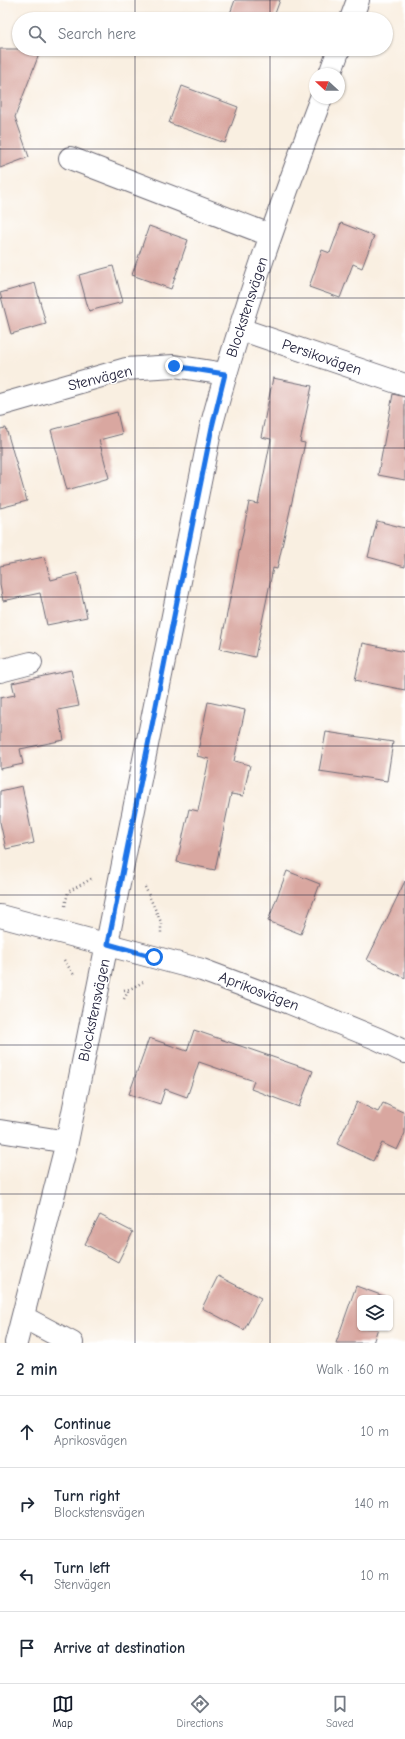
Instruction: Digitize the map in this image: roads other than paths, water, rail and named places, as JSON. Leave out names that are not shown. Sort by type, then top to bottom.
[{"type":"street","points":[[354,12],[358,0]]},
{"type":"street","points":[[332,68],[336,56]]},
{"type":"street","name":"Blockstensvägen","points":[[16,1343],[67,1142],[210,434],[225,374],[270,235],[319,104]]},
{"type":"street","points":[[70,158],[270,235]]},
{"type":"street","name":"Persikovägen","points":[[240,329],[405,385]]},
{"type":"street","name":"Stenvägen","points":[[0,405],[126,370],[174,366],[225,374]]},
{"type":"street","points":[[0,671],[31,663]]},
{"type":"street","name":"Aprikosvägen","points":[[0,916],[202,970],[378,1039],[405,1052]]},
{"type":"street","points":[[0,1131],[67,1142]]},
{"type":"street","points":[[23,1317],[72,1343]]}]
